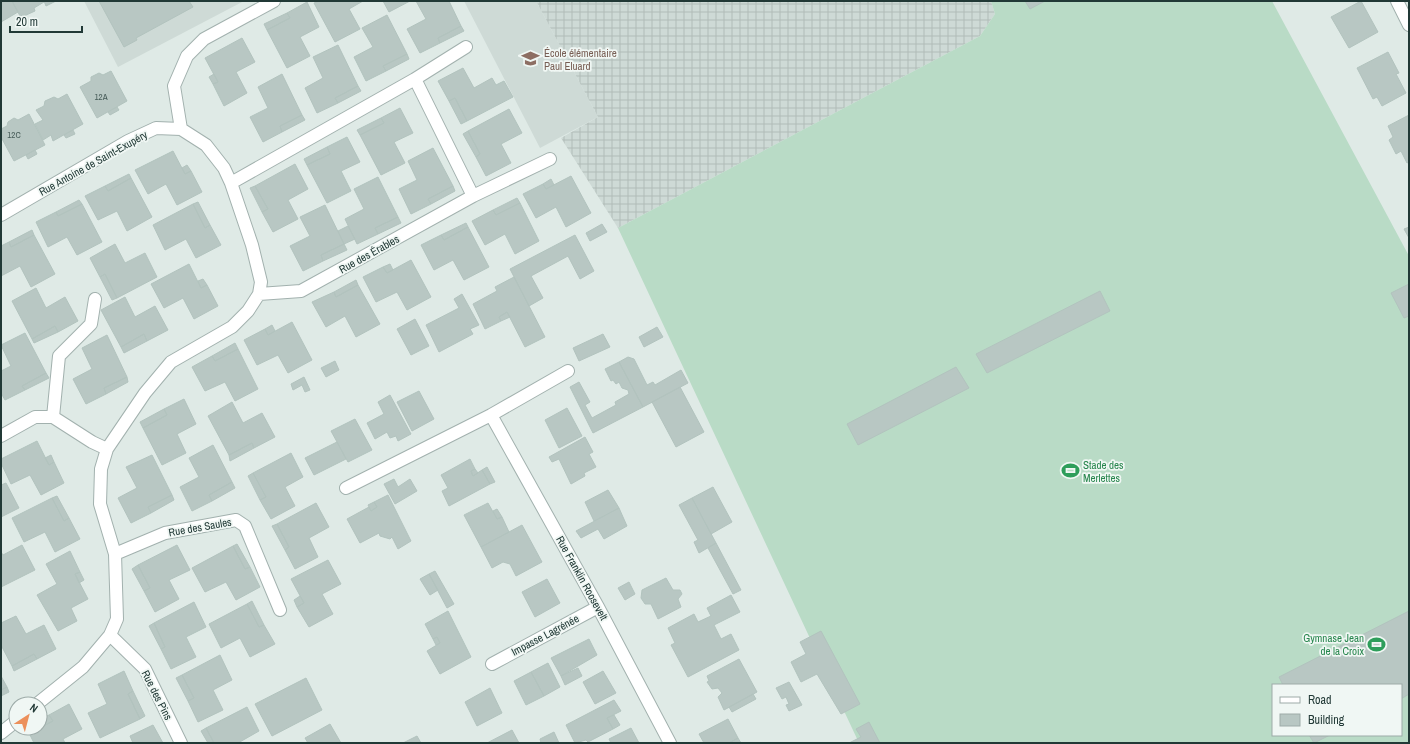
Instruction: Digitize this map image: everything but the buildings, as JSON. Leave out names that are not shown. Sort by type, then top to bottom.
[{"type":"street","points":[[47,696],[83,667],[110,635],[117,619],[115,554],[100,504],[101,469],[107,450],[145,393],[171,362],[232,327],[248,311],[259,294],[261,282],[252,245],[231,183],[224,168],[206,145],[181,129],[174,86],[187,56],[204,39],[274,1]]},
{"type":"street","points":[[1397,1],[1409,25]]},
{"type":"street","points":[[231,183],[415,79],[466,47]]},
{"type":"street","points":[[415,79],[473,196]]},
{"type":"street","name":"Rue Antoine de Saint-Exupéry","points":[[1,215],[128,141],[156,128],[181,129]]},
{"type":"street","name":"Rue des Érables","points":[[259,294],[301,291],[473,196],[550,159]]},
{"type":"street","points":[[53,417],[59,356],[91,324],[95,299]]},
{"type":"street","points":[[346,488],[491,415],[568,371]]},
{"type":"street","name":"Rue Franklin Roosevelt","points":[[491,415],[598,607],[670,743]]},
{"type":"street","points":[[1,436],[35,417],[53,417],[107,450]]},
{"type":"street","name":"Rue des Saules","points":[[115,554],[164,533],[236,520],[245,526],[280,610]]},
{"type":"street","name":"Impasse Lagrénée","points":[[492,664],[598,607]]},
{"type":"street","name":"Rue des Pins","points":[[110,635],[145,669],[181,743]]},
{"type":"shaded area","points":[[84,1],[244,1],[118,67]]},
{"type":"shaded area","name":"École élémentaire Paul Eluard","points":[[464,1],[536,1],[598,117],[540,148]]},
{"type":"shaded area","points":[[536,1],[991,1],[995,14],[980,36],[618,228],[561,138],[598,117]]},
{"type":"green space","name":"Stade des Merlettes","points":[[991,1],[1272,1],[1409,256],[1409,743],[859,743],[618,228],[980,36],[995,14]]},
{"type":"place","name":"École élémentaire Paul Eluard","points":[[531,59]]},
{"type":"place","name":"Stade des Merlettes","points":[[1070,471]]},
{"type":"place","name":"Gymnase Jean de la Croix","points":[[1377,644]]}]
